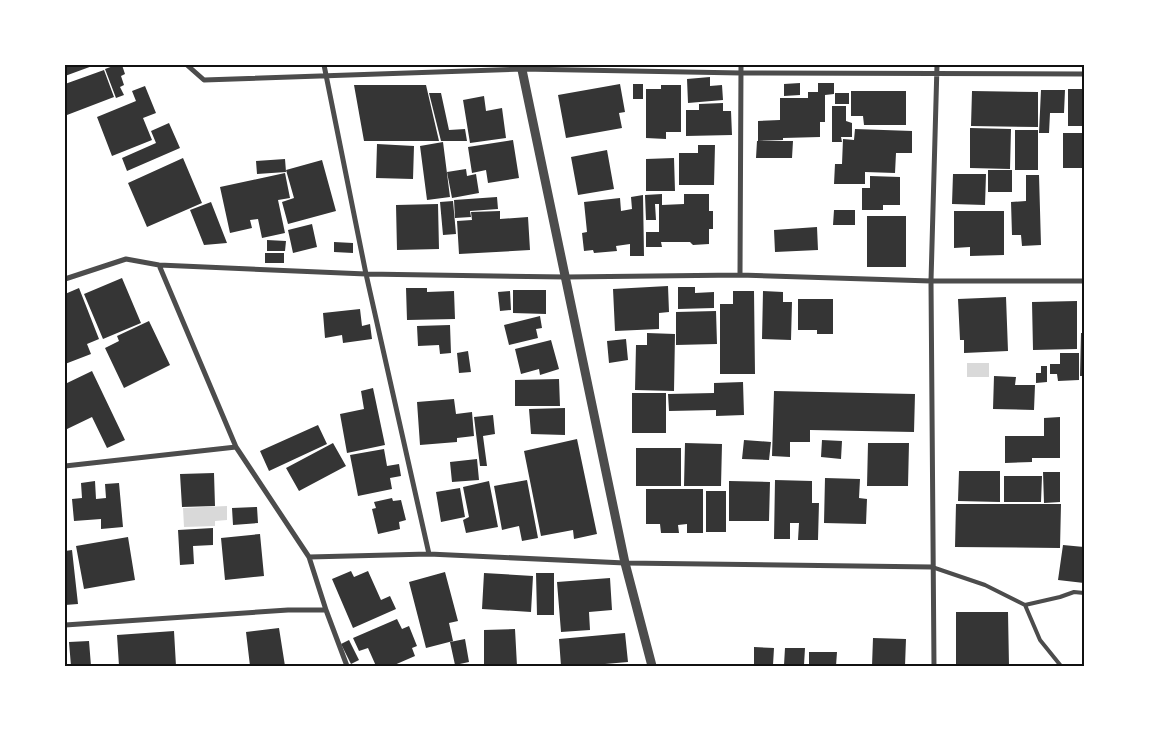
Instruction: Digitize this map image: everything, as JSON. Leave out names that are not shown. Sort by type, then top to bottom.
[{"type":"street","points":[[187,65],[204,80],[326,77],[521,67],[740,73],[1084,74]]},
{"type":"street","points":[[324,65],[366,274],[429,554]]},
{"type":"street","points":[[740,65],[740,275]]},
{"type":"street","points":[[934,666],[931,281],[937,65]]},
{"type":"street","points":[[521,67],[625,563],[652,666]]},
{"type":"street","points":[[65,279],[126,259],[160,265],[366,274],[566,277],[740,275],[931,281],[1084,282]]},
{"type":"street","points":[[160,265],[236,447],[309,557],[347,666]]},
{"type":"street","points":[[65,466],[236,447]]},
{"type":"street","points":[[309,557],[429,554],[625,563],[932,567]]},
{"type":"street","points":[[65,625],[288,610],[326,610]]},
{"type":"lane","points":[[932,567],[985,586],[1025,605],[1074,592],[1084,593]]},
{"type":"lane","points":[[1025,605],[1040,640],[1061,666]]},
{"type":"shaded area","points":[[967,363],[989,363],[989,377],[967,377]]},
{"type":"shaded area","points":[[227,506],[227,520],[215,521],[215,526],[184,527],[183,508]]},
{"type":"building","points":[[65,65],[95,65],[65,76]]},
{"type":"building","points":[[122,65],[125,74],[121,76],[124,85],[120,87],[124,95],[116,98],[105,69]]},
{"type":"building","points":[[104,70],[114,97],[67,115],[65,109],[65,84]]},
{"type":"building","points":[[710,77],[710,86],[722,85],[723,100],[688,103],[687,79]]},
{"type":"building","points":[[800,83],[800,95],[784,96],[784,84]]},
{"type":"building","points":[[818,83],[834,83],[834,94],[825,95],[825,122],[820,122],[820,137],[758,141],[758,121],[780,120],[780,98],[808,98],[808,92],[818,92]]},
{"type":"building","points":[[620,84],[625,112],[619,113],[622,128],[566,138],[558,95]]},
{"type":"building","points":[[633,84],[643,84],[643,99],[633,99]]},
{"type":"building","points":[[354,85],[426,85],[439,141],[364,141]]},
{"type":"building","points":[[661,85],[681,85],[681,132],[666,132],[666,139],[646,138],[646,89],[661,89]]},
{"type":"building","points":[[145,86],[156,113],[143,118],[152,140],[112,156],[97,117],[136,101],[132,91]]},
{"type":"building","points":[[1068,89],[1084,89],[1084,126],[1068,126]]},
{"type":"building","points":[[1041,90],[1065,90],[1064,113],[1050,113],[1049,133],[1039,133]]},
{"type":"building","points":[[851,91],[906,91],[906,125],[864,125],[863,116],[851,116]]},
{"type":"building","points":[[972,91],[1038,92],[1038,127],[971,126]]},
{"type":"building","points":[[429,93],[441,93],[449,130],[465,129],[467,141],[441,141]]},
{"type":"building","points":[[835,93],[849,93],[849,104],[835,104]]},
{"type":"building","points":[[484,96],[486,111],[502,108],[506,138],[470,143],[463,100]]},
{"type":"building","points":[[723,103],[723,111],[731,111],[732,135],[686,136],[686,110],[699,110],[699,104]]},
{"type":"building","points":[[832,106],[846,106],[846,121],[852,123],[852,137],[841,137],[842,142],[832,142]]},
{"type":"building","points":[[169,123],[180,148],[127,171],[122,158],[156,143],[151,131]]},
{"type":"building","points":[[970,128],[1011,129],[1010,169],[970,168]]},
{"type":"building","points":[[855,129],[912,131],[912,153],[896,153],[895,173],[865,172],[865,184],[834,184],[835,164],[842,164],[843,139],[854,140]]},
{"type":"building","points":[[1015,130],[1038,130],[1038,170],[1015,170]]},
{"type":"building","points":[[1063,133],[1084,133],[1084,168],[1063,168]]},
{"type":"building","points":[[513,140],[519,178],[488,183],[486,170],[472,173],[468,147]]},
{"type":"building","points":[[757,141],[793,141],[792,158],[756,158]]},
{"type":"building","points":[[443,142],[450,197],[427,200],[420,146]]},
{"type":"building","points":[[377,144],[414,146],[413,179],[376,178]]},
{"type":"building","points":[[698,145],[715,145],[714,185],[679,185],[679,153],[698,153]]},
{"type":"building","points":[[607,150],[614,189],[578,195],[571,157]]},
{"type":"building","points":[[183,158],[202,203],[147,227],[128,183]]},
{"type":"building","points":[[674,158],[675,191],[646,191],[646,159]]},
{"type":"building","points":[[285,159],[286,172],[257,174],[256,161]]},
{"type":"building","points":[[322,160],[336,211],[288,224],[282,202],[294,198],[286,170]]},
{"type":"building","points":[[466,169],[467,176],[476,174],[479,193],[452,198],[447,172]]},
{"type":"building","points":[[988,170],[1012,170],[1012,192],[988,192]]},
{"type":"building","points":[[285,173],[290,198],[278,200],[285,233],[262,238],[258,219],[250,220],[252,228],[230,233],[220,187]]},
{"type":"building","points":[[953,174],[986,174],[985,205],[952,204]]},
{"type":"building","points":[[1026,175],[1039,175],[1041,245],[1022,246],[1021,235],[1012,235],[1011,202],[1026,201]]},
{"type":"building","points":[[870,176],[900,177],[900,205],[883,205],[883,210],[862,210],[862,188],[870,188]]},
{"type":"building","points":[[662,194],[662,205],[684,204],[684,194],[709,194],[709,211],[713,211],[713,229],[709,229],[709,244],[693,245],[690,242],[661,242],[662,247],[646,247],[646,232],[659,232],[659,204],[655,204],[656,220],[646,220],[645,195]]},
{"type":"building","points":[[643,195],[644,256],[630,256],[630,244],[616,246],[617,251],[594,253],[593,250],[584,251],[582,233],[587,232],[584,202],[620,198],[621,211],[632,209],[631,197]]},
{"type":"building","points":[[497,197],[498,209],[470,211],[471,217],[455,218],[454,200]]},
{"type":"building","points":[[453,201],[456,234],[443,235],[440,202]]},
{"type":"building","points":[[211,202],[227,243],[204,245],[190,210]]},
{"type":"building","points":[[438,204],[439,249],[397,250],[396,205]]},
{"type":"building","points":[[834,210],[855,210],[855,225],[833,225]]},
{"type":"building","points":[[500,211],[500,219],[528,217],[530,250],[459,254],[457,221],[472,220],[471,212]]},
{"type":"building","points":[[954,211],[1004,211],[1004,255],[970,256],[970,247],[954,248]]},
{"type":"building","points":[[867,216],[906,216],[906,267],[867,267]]},
{"type":"building","points":[[312,224],[317,247],[293,253],[288,230]]},
{"type":"building","points":[[817,227],[818,250],[775,252],[774,230]]},
{"type":"building","points":[[267,240],[286,241],[285,251],[267,251]]},
{"type":"building","points":[[334,242],[353,243],[353,253],[334,252]]},
{"type":"building","points":[[265,253],[284,253],[284,263],[265,263]]},
{"type":"building","points":[[122,278],[141,323],[103,339],[84,294]]},
{"type":"building","points":[[668,286],[669,312],[659,313],[659,329],[615,331],[613,289]]},
{"type":"building","points":[[678,287],[695,287],[695,293],[714,292],[714,308],[678,309]]},
{"type":"building","points":[[79,288],[99,339],[87,344],[91,354],[65,364],[65,294]]},
{"type":"building","points":[[406,288],[427,288],[427,292],[454,291],[455,319],[407,320]]},
{"type":"building","points":[[513,290],[546,290],[546,314],[513,313]]},
{"type":"building","points":[[510,291],[511,310],[500,311],[498,292]]},
{"type":"building","points":[[733,291],[754,291],[755,374],[720,374],[720,304],[733,304]]},
{"type":"building","points":[[763,291],[783,292],[783,302],[792,302],[791,340],[762,339]]},
{"type":"building","points":[[1006,297],[1008,351],[964,353],[964,340],[960,340],[958,299]]},
{"type":"building","points":[[798,299],[833,299],[833,334],[817,334],[817,330],[798,330]]},
{"type":"building","points":[[1077,301],[1077,349],[1033,350],[1032,302]]},
{"type":"building","points":[[360,309],[362,326],[370,324],[372,339],[343,343],[342,335],[325,338],[323,313]]},
{"type":"building","points":[[716,311],[717,344],[676,345],[676,312]]},
{"type":"building","points":[[540,316],[542,328],[536,329],[538,338],[509,345],[504,325]]},
{"type":"building","points":[[149,321],[170,365],[124,388],[105,348],[119,341],[117,336]]},
{"type":"building","points":[[450,325],[451,353],[440,354],[439,345],[418,346],[417,326]]},
{"type":"building","points":[[647,333],[675,334],[674,391],[635,390],[636,345],[647,345]]},
{"type":"building","points":[[1081,333],[1084,333],[1084,376],[1080,376]]},
{"type":"building","points":[[626,339],[628,360],[609,363],[607,341]]},
{"type":"building","points":[[551,340],[559,369],[540,375],[539,369],[521,374],[515,349]]},
{"type":"building","points":[[468,351],[471,372],[459,373],[457,353]]},
{"type":"building","points":[[1060,353],[1079,353],[1079,380],[1058,381],[1057,374],[1050,374],[1050,364],[1060,364]]},
{"type":"building","points":[[1041,366],[1047,366],[1047,382],[1036,383],[1036,373],[1041,373]]},
{"type":"building","points":[[92,371],[125,440],[107,448],[92,417],[65,430],[65,384]]},
{"type":"building","points":[[994,376],[1016,377],[1015,385],[1035,385],[1034,410],[993,409]]},
{"type":"building","points":[[559,379],[560,406],[515,406],[515,380]]},
{"type":"building","points":[[743,382],[744,415],[716,416],[716,410],[669,411],[668,394],[714,393],[714,383]]},
{"type":"building","points":[[373,388],[385,445],[347,453],[340,414],[364,409],[361,391]]},
{"type":"building","points":[[774,391],[915,394],[914,432],[810,430],[810,442],[790,442],[790,457],[772,456]]},
{"type":"building","points":[[632,393],[666,393],[666,433],[632,433]]},
{"type":"building","points":[[454,399],[456,414],[472,412],[474,436],[457,438],[457,442],[420,445],[417,402]]},
{"type":"building","points":[[565,408],[565,435],[531,434],[529,409]]},
{"type":"building","points":[[493,415],[495,434],[483,436],[487,466],[480,466],[474,417]]},
{"type":"building","points":[[1060,417],[1060,458],[1032,458],[1032,462],[1005,463],[1005,436],[1044,436],[1044,418]]},
{"type":"building","points":[[318,425],[327,444],[269,471],[260,451]]},
{"type":"building","points":[[577,439],[597,534],[574,539],[573,530],[541,536],[524,451]]},
{"type":"building","points":[[744,440],[771,442],[769,460],[742,459]]},
{"type":"building","points":[[822,440],[842,441],[841,459],[821,457]]},
{"type":"building","points":[[333,443],[346,466],[299,491],[286,468]]},
{"type":"building","points":[[685,443],[722,444],[721,486],[684,486]]},
{"type":"building","points":[[868,443],[909,443],[908,486],[867,486]]},
{"type":"building","points":[[636,448],[681,448],[681,486],[636,486]]},
{"type":"building","points":[[384,449],[387,466],[399,464],[401,476],[390,478],[392,489],[358,496],[350,455]]},
{"type":"building","points":[[477,459],[479,480],[452,482],[450,462]]},
{"type":"building","points":[[959,471],[1000,471],[1000,502],[958,501]]},
{"type":"building","points":[[1043,472],[1060,472],[1060,502],[1044,503]]},
{"type":"building","points":[[214,473],[215,506],[182,507],[180,474]]},
{"type":"building","points":[[1004,476],[1042,476],[1041,502],[1004,502]]},
{"type":"building","points":[[825,478],[860,479],[859,498],[867,499],[866,524],[824,523]]},
{"type":"building","points":[[527,480],[538,538],[522,541],[519,526],[502,530],[494,486]]},
{"type":"building","points":[[775,480],[812,481],[812,503],[819,503],[818,540],[798,540],[799,523],[790,523],[790,539],[774,539]]},
{"type":"building","points":[[95,481],[96,499],[106,498],[105,484],[119,483],[123,527],[101,529],[101,519],[74,521],[72,499],[82,498],[81,483]]},
{"type":"building","points":[[489,481],[498,527],[466,533],[463,520],[469,517],[463,487]]},
{"type":"building","points":[[729,481],[770,482],[769,521],[729,521]]},
{"type":"building","points":[[460,488],[465,517],[441,522],[436,492]]},
{"type":"building","points":[[646,489],[703,489],[703,533],[687,533],[687,524],[678,525],[679,533],[661,533],[660,524],[646,524]]},
{"type":"building","points":[[706,491],[726,491],[726,532],[706,532]]},
{"type":"building","points":[[392,498],[393,501],[401,500],[406,520],[399,522],[400,529],[378,534],[372,509],[376,508],[374,502]]},
{"type":"building","points":[[956,504],[1061,504],[1060,548],[955,547]]},
{"type":"building","points":[[257,507],[258,523],[233,525],[232,508]]},
{"type":"building","points":[[213,528],[213,545],[193,546],[194,564],[180,565],[178,530]]},
{"type":"building","points":[[260,534],[264,576],[225,580],[221,538]]},
{"type":"building","points":[[128,537],[135,580],[84,589],[76,546]]},
{"type":"building","points":[[1063,545],[1084,547],[1084,583],[1058,580]]},
{"type":"building","points":[[72,550],[78,604],[65,605],[65,551]]},
{"type":"building","points":[[351,571],[354,577],[368,571],[381,600],[390,596],[396,609],[353,628],[332,579]]},
{"type":"building","points":[[445,572],[458,621],[449,623],[453,641],[426,648],[409,582]]},
{"type":"building","points":[[484,573],[533,576],[531,612],[482,609]]},
{"type":"building","points":[[536,573],[554,573],[554,615],[537,615]]},
{"type":"building","points":[[610,578],[612,610],[589,612],[590,630],[561,632],[557,582]]},
{"type":"building","points":[[956,612],[1008,612],[1009,666],[956,666]]},
{"type":"building","points":[[397,619],[402,629],[409,626],[417,646],[412,648],[415,656],[392,666],[376,666],[368,648],[359,651],[353,638]]},
{"type":"building","points":[[279,628],[285,666],[250,666],[246,632]]},
{"type":"building","points":[[515,629],[517,666],[484,666],[484,630]]},
{"type":"building","points":[[174,631],[176,666],[119,666],[117,635]]},
{"type":"building","points":[[625,633],[628,662],[605,664],[605,666],[561,666],[559,639]]},
{"type":"building","points":[[873,638],[906,639],[905,666],[872,666]]},
{"type":"building","points":[[465,639],[469,662],[455,665],[450,642]]},
{"type":"building","points":[[349,640],[359,660],[351,664],[341,644]]},
{"type":"building","points":[[89,641],[91,666],[71,666],[69,642]]},
{"type":"building","points":[[754,647],[774,648],[773,665],[754,664]]},
{"type":"building","points":[[785,648],[805,648],[804,665],[784,665]]},
{"type":"building","points":[[809,652],[837,652],[836,666],[809,666]]}]
